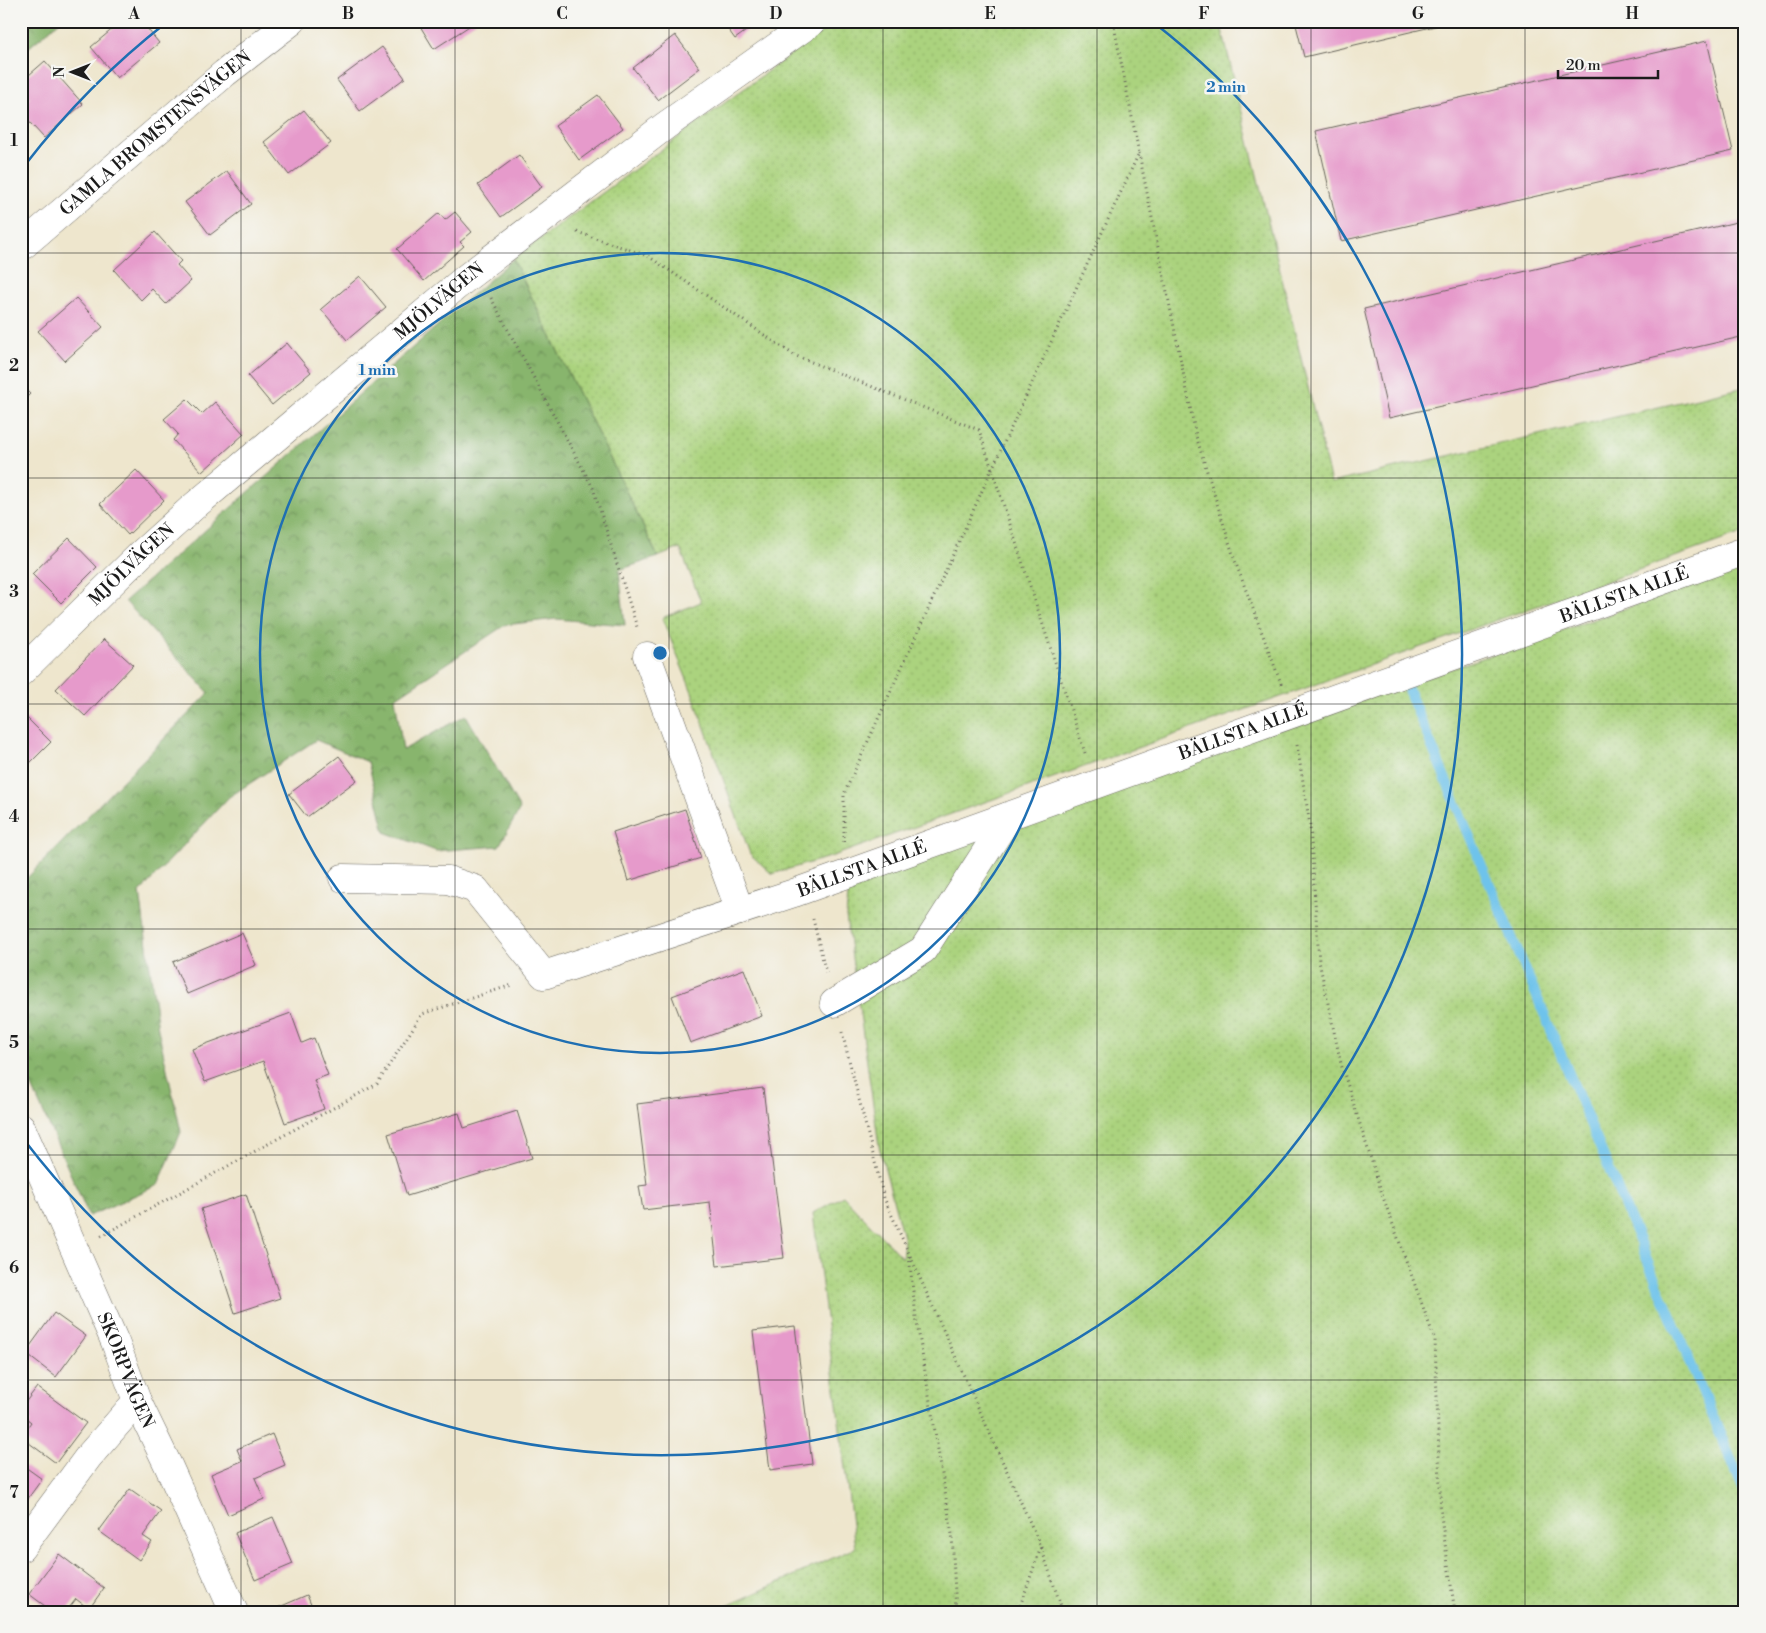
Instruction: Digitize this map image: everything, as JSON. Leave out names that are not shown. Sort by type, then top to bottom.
[{"type":"street","name":"GAMLA BROMSTENSVÄGEN","points":[[21,247],[225,73],[292,21]]},
{"type":"street","name":"MJÖLVÄGEN","points":[[21,672],[141,554],[192,508],[476,270],[665,126],[813,21]]},
{"type":"street","name":"BÄLLSTA ALLÉ","points":[[544,975],[805,889],[1745,551]]},
{"type":"street","points":[[647,656],[740,911]]},
{"type":"street","points":[[834,1003],[923,950],[1009,816]]},
{"type":"street","points":[[343,878],[448,880],[475,889],[544,975]]},
{"type":"street","name":"SKORPVÄGEN","points":[[21,1127],[115,1342],[137,1401],[168,1464],[234,1612]]},
{"type":"street","points":[[21,1548],[89,1456],[137,1401]]},
{"type":"path","points":[[1113,21],[1196,436],[1235,561],[1292,714],[1310,824],[1319,960],[1341,1064],[1383,1197],[1435,1340],[1441,1516],[1455,1612]]},
{"type":"path","points":[[844,875],[844,794],[1139,153]]},
{"type":"path","points":[[541,220],[648,256],[794,355],[979,430],[1096,785]]},
{"type":"path","points":[[476,270],[593,488],[647,656]]},
{"type":"path","points":[[805,889],[884,1198],[1041,1547],[1063,1612]]},
{"type":"path","points":[[75,1250],[377,1084],[422,1014],[544,975]]},
{"type":"path","points":[[908,1251],[916,1317],[952,1534],[956,1612]]},
{"type":"path","points":[[1018,1612],[1041,1547]]},
{"type":"green space","points":[[21,21],[60,21],[21,54]]},
{"type":"green space","points":[[836,21],[1220,21],[1331,483],[1745,387],[1745,532],[833,856],[772,874],[750,854],[692,692],[662,618],[701,602],[680,548],[658,557],[513,259]]},
{"type":"green space","points":[[513,259],[658,557],[619,570],[625,625],[556,619],[505,625],[395,698],[403,750],[466,715],[520,809],[499,846],[436,851],[385,832],[368,762],[316,740],[229,797],[140,892],[158,1029],[181,1132],[158,1185],[89,1216],[21,1062],[21,884],[209,693],[125,601]]},
{"type":"green space","points":[[1745,567],[1745,1612],[714,1612],[855,1548],[813,1213],[843,1196],[902,1258],[904,1241],[879,1146],[846,916],[849,886],[882,866]]},
{"type":"building","points":[[122,21],[141,21],[159,43],[117,78],[91,47]]},
{"type":"building","points":[[417,21],[477,21],[434,49]]},
{"type":"building","points":[[722,21],[760,21],[735,39]]},
{"type":"building","points":[[1295,21],[1452,21],[1452,22],[1304,57]]},
{"type":"building","points":[[675,35],[700,68],[658,100],[633,68]]},
{"type":"building","points":[[1707,41],[1733,151],[1341,241],[1316,131]]},
{"type":"building","points":[[382,47],[405,78],[360,111],[337,80]]},
{"type":"building","points":[[45,61],[83,104],[44,138],[21,113],[21,106],[30,98],[21,88],[21,82]]},
{"type":"building","points":[[598,95],[623,128],[579,160],[555,126]]},
{"type":"building","points":[[304,110],[331,143],[289,175],[264,142]]},
{"type":"building","points":[[519,155],[542,187],[501,217],[478,185]]},
{"type":"building","points":[[227,171],[251,204],[210,235],[185,202]]},
{"type":"building","points":[[455,212],[472,232],[460,242],[464,246],[424,281],[397,249],[439,213],[445,220]]},
{"type":"building","points":[[1745,220],[1745,336],[1389,418],[1364,309]]},
{"type":"building","points":[[155,232],[181,261],[177,265],[191,281],[166,304],[152,289],[141,300],[114,270]]},
{"type":"building","points":[[360,276],[386,307],[347,340],[321,309]]},
{"type":"building","points":[[76,298],[103,327],[65,361],[38,331]]},
{"type":"building","points":[[287,343],[311,372],[272,405],[248,376]]},
{"type":"building","points":[[21,385],[30,394],[21,403]]},
{"type":"building","points":[[187,399],[202,414],[215,402],[244,434],[202,472],[173,440],[178,434],[164,419]]},
{"type":"building","points":[[136,470],[164,500],[128,535],[100,504]]},
{"type":"building","points":[[69,538],[97,567],[61,603],[32,574]]},
{"type":"building","points":[[104,639],[133,665],[85,716],[56,689]]},
{"type":"building","points":[[27,718],[51,742],[22,771],[21,724]]},
{"type":"building","points":[[339,756],[357,780],[307,817],[289,794]]},
{"type":"building","points":[[685,809],[701,858],[628,881],[613,832]]},
{"type":"building","points":[[242,933],[256,965],[187,994],[173,962]]},
{"type":"building","points":[[744,969],[762,1016],[690,1043],[672,996]]},
{"type":"building","points":[[291,1013],[302,1043],[314,1038],[328,1075],[314,1080],[324,1109],[285,1123],[263,1061],[205,1082],[192,1049]]},
{"type":"building","points":[[763,1088],[784,1258],[717,1266],[710,1202],[643,1210],[639,1186],[647,1185],[637,1104]]},
{"type":"building","points":[[517,1111],[532,1158],[407,1196],[388,1134],[459,1113],[464,1128]]},
{"type":"building","points":[[246,1194],[280,1298],[235,1313],[201,1209]]},
{"type":"building","points":[[54,1313],[86,1336],[56,1377],[25,1353]]},
{"type":"building","points":[[795,1326],[812,1464],[770,1470],[753,1331]]},
{"type":"building","points":[[37,1387],[86,1423],[56,1463],[21,1437],[31,1422],[21,1414],[21,1408]]},
{"type":"building","points":[[272,1434],[285,1465],[255,1478],[264,1499],[228,1515],[211,1474],[242,1461],[237,1449]]},
{"type":"building","points":[[21,1464],[42,1479],[21,1508]]},
{"type":"building","points":[[130,1489],[161,1511],[143,1536],[152,1542],[139,1560],[99,1531]]},
{"type":"building","points":[[273,1517],[293,1564],[255,1580],[235,1533]]},
{"type":"building","points":[[59,1554],[104,1588],[89,1609],[76,1599],[66,1612],[53,1612],[29,1594]]},
{"type":"building","points":[[307,1595],[314,1612],[268,1612]]},
{"type":"waterway","points":[[1402,675],[1745,1493]]}]
